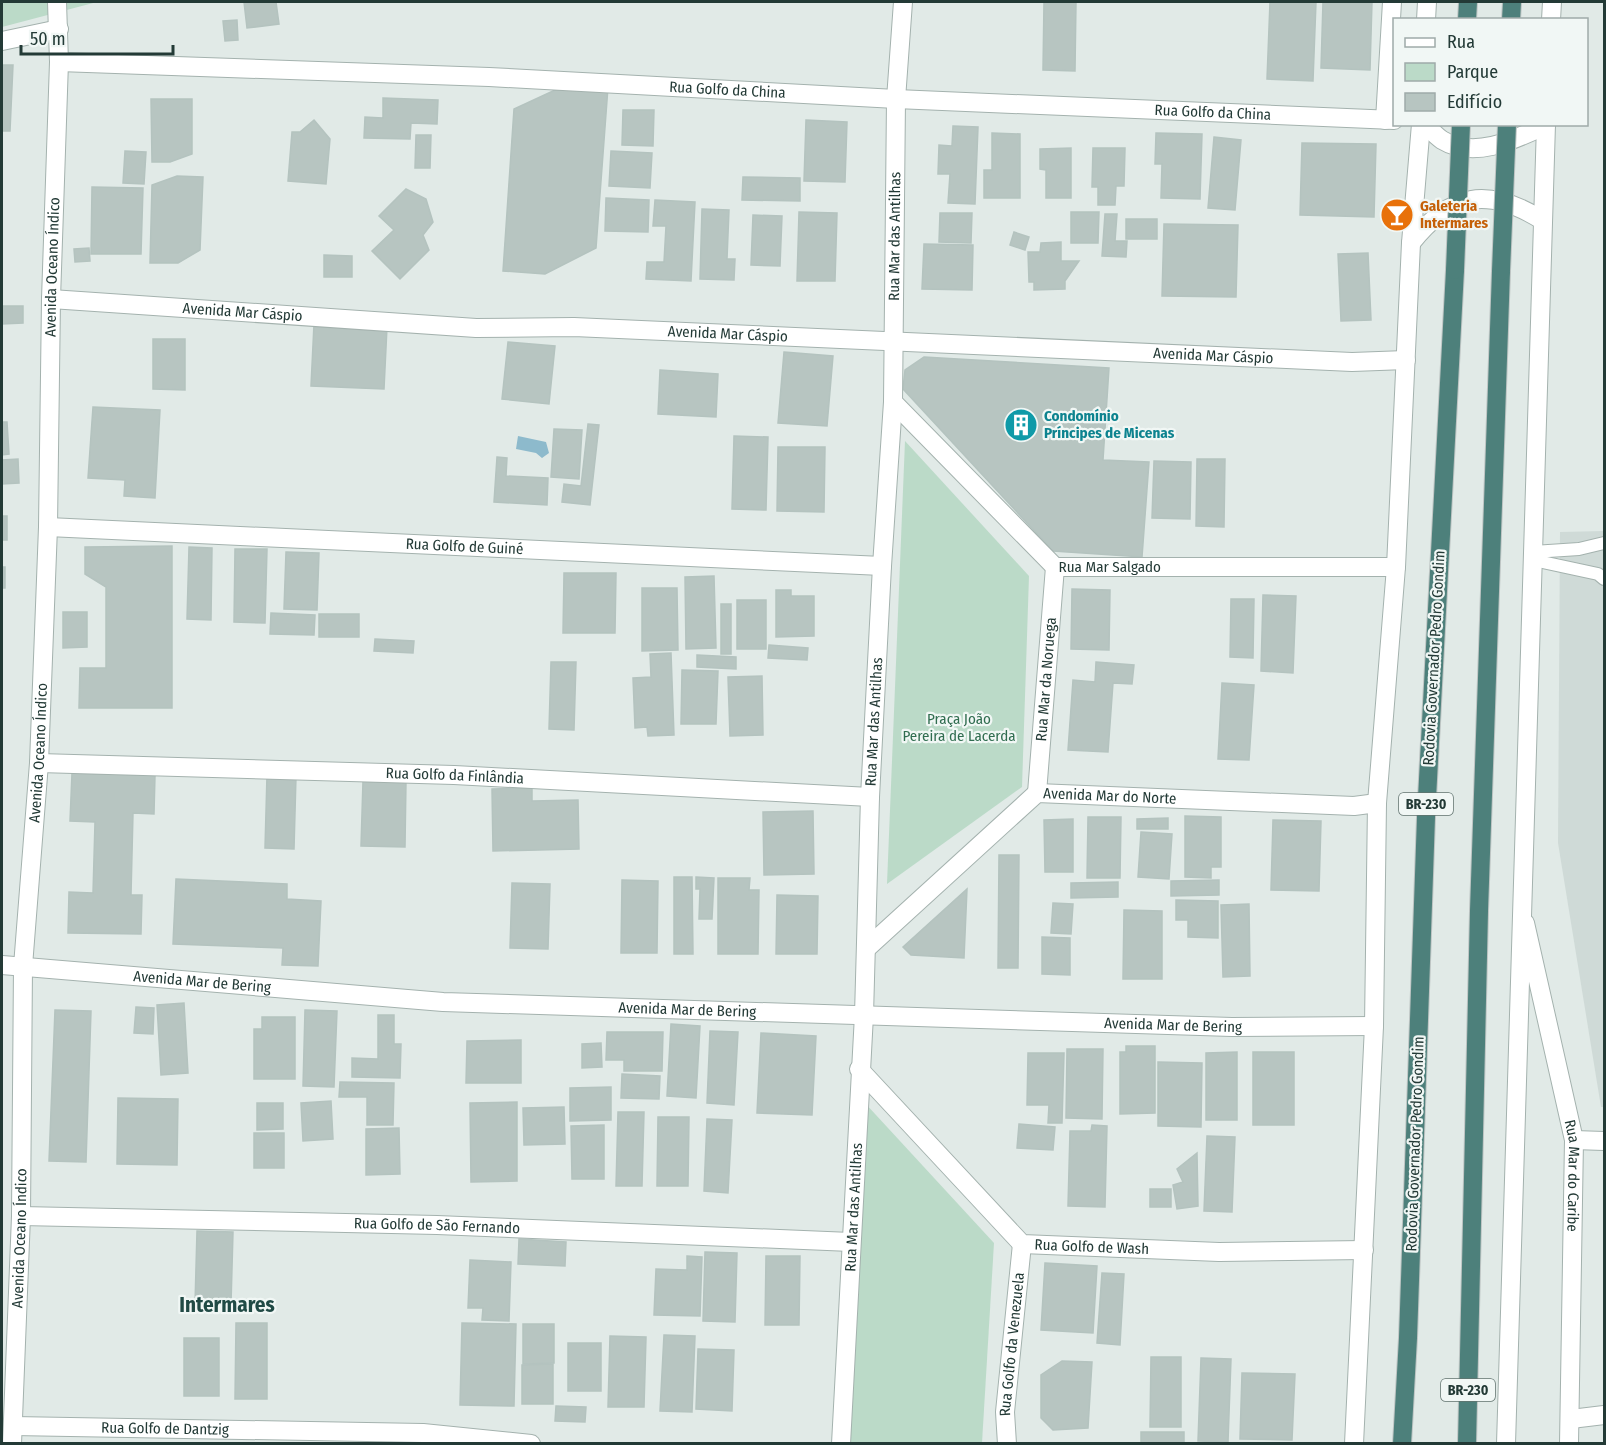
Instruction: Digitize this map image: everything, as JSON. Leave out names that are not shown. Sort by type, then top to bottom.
[{"type":"highway","points":[[1467,18],[1468,2]]},
{"type":"highway","points":[[1511,18],[1512,2]]},
{"type":"highway","name":"Rodovia Governador Pedro Gondim","points":[[1402,1443],[1408,1338],[1426,817],[1461,126]]},
{"type":"highway","name":"BR-230","points":[[1467,1443],[1479,911],[1507,126]]},
{"type":"street","name":"Avenida Oceano Índico","points":[[12,1435],[21,1216],[23,966],[39,763],[48,527],[51,299],[59,62],[57,2]]},
{"type":"street","name":"Rua Mar das Antilhas","points":[[842,1443],[859,1069],[867,948],[870,797],[895,341],[896,99],[903,2]]},
{"type":"street","points":[[1390,120],[1392,2]]},
{"type":"street","points":[[1426,18],[1427,2]]},
{"type":"street","points":[[1551,18],[1552,2]]},
{"type":"street","points":[[2,41],[59,29]]},
{"type":"street","name":"Rua Golfo da China","points":[[59,62],[489,77],[896,99],[1390,120]]},
{"type":"street","points":[[1354,1443],[1374,1026],[1377,803],[1396,567],[1412,243],[1423,126]]},
{"type":"street","points":[[1425,126],[1443,141],[1471,147],[1492,146],[1543,126]]},
{"type":"street","points":[[1506,1443],[1546,126]]},
{"type":"street","points":[[1412,243],[1430,219],[1456,204],[1486,198],[1516,204],[1542,220]]},
{"type":"street","name":"Avenida Mar Cáspio","points":[[51,299],[476,328],[574,327],[1352,362],[1406,360]]},
{"type":"street","name":"Rua Mar Salgado","points":[[892,402],[1055,567],[1396,567]]},
{"type":"street","name":"Rua Golfo de Guiné","points":[[48,527],[882,566]]},
{"type":"street","name":"Rua Mar da Noruega","points":[[1036,793],[1055,567]]},
{"type":"street","name":"Rua Golfo da Finlândia","points":[[39,763],[454,775],[870,797]]},
{"type":"street","name":"Avenida Mar do Norte","points":[[867,948],[1036,793],[1354,806],[1377,803]]},
{"type":"street","name":"Rua Mar do Caribe","points":[[1523,912],[1574,1140],[1569,1443]]},
{"type":"street","name":"Avenida Mar de Bering","points":[[2,965],[443,1002],[1232,1027],[1374,1026]]},
{"type":"street","name":"Rua Golfo de Wash","points":[[859,1069],[1022,1244],[1219,1252],[1364,1250]]},
{"type":"street","points":[[1574,1140],[1605,1141]]},
{"type":"street","name":"Rua Golfo de São Fernando","points":[[21,1216],[437,1225],[851,1242]]},
{"type":"street","name":"Rua Golfo da Venezuela","points":[[1007,1443],[1005,1412],[1022,1244]]},
{"type":"street","points":[[1571,1419],[1605,1415]]},
{"type":"street","name":"Rua Golfo de Dantzig","points":[[12,1435],[423,1433],[531,1443]]},
{"type":"lane","points":[[1533,556],[1605,543]]},
{"type":"lane","points":[[1533,556],[1598,574],[1605,579]]},
{"type":"shaded area","points":[[1604,531],[1604,1107],[1601,1107],[1558,843],[1560,532]]},
{"type":"green space","points":[[2,2],[97,2],[2,27]]},
{"type":"green space","name":"Praça João Pereira de Lacerda","points":[[905,441],[1029,576],[1022,787],[887,884]]},
{"type":"green space","points":[[864,1102],[994,1243],[982,1443],[849,1444]]},
{"type":"water","points":[[518,436],[546,442],[549,453],[542,458],[536,453],[516,449]]},
{"type":"building","points":[[244,2],[276,2],[279,24],[247,28]]},
{"type":"building","points":[[1044,2],[1076,2],[1075,71],[1043,70]]},
{"type":"building","points":[[1270,2],[1316,2],[1313,81],[1267,79]]},
{"type":"building","points":[[1323,2],[1372,2],[1370,70],[1321,68]]},
{"type":"building","points":[[237,20],[238,40],[225,41],[223,21]]},
{"type":"building","points":[[2,65],[13,65],[10,131],[2,131]]},
{"type":"building","points":[[568,84],[608,87],[596,248],[545,274],[503,271],[514,109]]},
{"type":"building","points":[[383,98],[438,100],[437,124],[411,123],[410,139],[364,138],[365,117],[383,118]]},
{"type":"building","points":[[151,99],[192,99],[192,154],[170,162],[152,162]]},
{"type":"building","points":[[623,110],[654,110],[653,146],[622,145]]},
{"type":"building","points":[[314,120],[330,139],[326,184],[288,181],[292,132],[300,132]]},
{"type":"building","points":[[806,120],[847,122],[845,182],[804,181]]},
{"type":"building","points":[[953,126],[978,127],[975,204],[948,203],[950,174],[938,174],[939,145],[952,146]]},
{"type":"building","points":[[992,133],[1020,134],[1020,198],[984,198],[984,170],[992,170]]},
{"type":"building","points":[[1156,133],[1202,134],[1200,199],[1161,198],[1162,164],[1155,164]]},
{"type":"building","points":[[416,135],[431,135],[430,168],[415,168]]},
{"type":"building","points":[[1214,137],[1241,140],[1235,210],[1208,208]]},
{"type":"building","points":[[1302,143],[1376,144],[1374,217],[1300,215]]},
{"type":"building","points":[[1071,148],[1071,198],[1046,198],[1046,170],[1040,169],[1040,149]]},
{"type":"building","points":[[1093,148],[1125,148],[1124,186],[1116,186],[1115,205],[1098,205],[1098,187],[1092,187]]},
{"type":"building","points":[[125,151],[146,152],[144,184],[123,183]]},
{"type":"building","points":[[611,151],[652,153],[650,188],[609,186]]},
{"type":"building","points":[[177,176],[203,177],[200,250],[178,263],[150,263],[152,185]]},
{"type":"building","points":[[743,177],[800,178],[800,201],[742,200]]},
{"type":"building","points":[[92,187],[143,188],[141,254],[91,254]]},
{"type":"building","points":[[406,189],[426,199],[433,222],[423,235],[429,250],[400,279],[372,251],[394,230],[379,216]]},
{"type":"building","points":[[606,198],[649,200],[648,232],[605,231]]},
{"type":"building","points":[[655,200],[695,202],[691,281],[646,279],[647,262],[664,262],[666,226],[653,226]]},
{"type":"building","points":[[702,209],[729,210],[727,259],[735,259],[734,280],[700,279]]},
{"type":"building","points":[[799,212],[837,213],[835,281],[797,281]]},
{"type":"building","points":[[1071,212],[1099,212],[1098,243],[1071,243]]},
{"type":"building","points":[[940,213],[972,213],[971,243],[939,242]]},
{"type":"building","points":[[1105,214],[1117,214],[1115,241],[1127,241],[1126,257],[1102,256]]},
{"type":"building","points":[[753,215],[782,216],[780,266],[751,265]]},
{"type":"building","points":[[1126,219],[1157,219],[1157,239],[1126,239]]},
{"type":"building","points":[[1164,224],[1238,225],[1236,297],[1162,296]]},
{"type":"building","points":[[1014,232],[1029,237],[1025,250],[1010,245]]},
{"type":"building","points":[[1061,242],[1061,261],[1079,261],[1065,281],[1065,289],[1034,290],[1034,282],[1029,282],[1028,252],[1040,252],[1041,243]]},
{"type":"building","points":[[924,244],[973,245],[972,290],[922,289]]},
{"type":"building","points":[[89,248],[90,261],[75,262],[74,249]]},
{"type":"building","points":[[1368,253],[1371,320],[1341,321],[1338,254]]},
{"type":"building","points":[[324,255],[352,256],[352,277],[324,277]]},
{"type":"building","points":[[2,306],[23,306],[23,323],[2,324]]},
{"type":"building","points":[[314,324],[387,327],[384,389],[311,386]]},
{"type":"building","points":[[153,339],[185,339],[185,390],[153,389]]},
{"type":"building","points":[[508,342],[555,346],[549,404],[502,399]]},
{"type":"building","points":[[784,352],[833,356],[827,426],[778,423]]},
{"type":"building","name":"Condomínio Príncipes de Micenas","points":[[924,357],[1109,368],[1103,460],[1149,462],[1142,557],[1053,551],[903,389],[905,370]]},
{"type":"building","points":[[660,370],[718,374],[716,417],[658,414]]},
{"type":"building","points":[[93,407],[160,410],[155,498],[124,496],[125,480],[88,478]]},
{"type":"building","points":[[2,422],[7,422],[9,454],[2,455]]},
{"type":"building","points":[[588,424],[599,425],[590,505],[562,502],[564,484],[581,486]]},
{"type":"building","points":[[554,429],[582,430],[579,479],[551,477]]},
{"type":"building","points":[[734,436],[768,437],[766,510],[732,509]]},
{"type":"building","points":[[778,447],[825,447],[824,512],[777,511]]},
{"type":"building","points":[[497,457],[507,458],[506,476],[548,478],[547,505],[494,502]]},
{"type":"building","points":[[18,459],[19,483],[2,484],[2,460]]},
{"type":"building","points":[[1197,459],[1225,459],[1224,527],[1196,526]]},
{"type":"building","points":[[1154,461],[1191,462],[1190,519],[1152,518]]},
{"type":"building","points":[[2,516],[7,516],[7,540],[2,540]]},
{"type":"building","points":[[172,546],[172,708],[79,708],[80,668],[106,668],[106,587],[85,574],[85,547]]},
{"type":"building","points":[[189,547],[212,548],[211,620],[187,619]]},
{"type":"building","points":[[235,549],[267,549],[265,623],[234,622]]},
{"type":"building","points":[[286,552],[319,553],[317,610],[284,609]]},
{"type":"building","points":[[2,567],[5,567],[5,588],[2,588]]},
{"type":"building","points":[[564,573],[616,573],[615,633],[563,633]]},
{"type":"building","points":[[714,576],[716,648],[686,649],[685,577]]},
{"type":"building","points":[[642,588],[677,588],[678,650],[642,651]]},
{"type":"building","points":[[1072,589],[1110,590],[1109,650],[1071,649]]},
{"type":"building","points":[[776,590],[791,590],[791,596],[814,596],[814,636],[776,637]]},
{"type":"building","points":[[1263,595],[1296,596],[1293,673],[1261,671]]},
{"type":"building","points":[[1231,599],[1254,599],[1253,658],[1230,657]]},
{"type":"building","points":[[737,600],[766,600],[766,649],[737,649]]},
{"type":"building","points":[[721,604],[731,604],[731,654],[721,654]]},
{"type":"building","points":[[63,612],[87,612],[87,647],[63,648]]},
{"type":"building","points":[[271,613],[315,615],[314,635],[270,634]]},
{"type":"building","points":[[319,614],[359,614],[359,637],[319,637]]},
{"type":"building","points":[[375,639],[414,641],[413,653],[374,651]]},
{"type":"building","points":[[769,645],[808,648],[807,660],[768,658]]},
{"type":"building","points":[[671,653],[674,735],[648,736],[647,727],[635,728],[633,678],[651,677],[650,654]]},
{"type":"building","points":[[697,655],[736,657],[736,669],[697,667]]},
{"type":"building","points":[[551,662],[576,662],[574,730],[549,729]]},
{"type":"building","points":[[1096,662],[1134,665],[1132,684],[1113,683],[1108,752],[1068,750],[1073,680],[1095,682]]},
{"type":"building","points":[[682,670],[718,671],[716,724],[681,724]]},
{"type":"building","points":[[762,676],[763,735],[730,736],[728,677]]},
{"type":"building","points":[[1222,683],[1254,685],[1249,760],[1218,759]]},
{"type":"building","points":[[72,773],[155,775],[154,814],[133,813],[131,895],[142,895],[141,934],[68,933],[69,892],[93,893],[95,822],[70,821]]},
{"type":"building","points":[[267,775],[296,776],[294,849],[265,848]]},
{"type":"building","points":[[363,781],[406,781],[405,847],[361,846]]},
{"type":"building","points":[[532,788],[532,801],[578,800],[579,849],[493,851],[492,789]]},
{"type":"building","points":[[813,811],[814,874],[764,875],[763,812]]},
{"type":"building","points":[[1185,816],[1221,817],[1221,867],[1211,867],[1211,878],[1185,877]]},
{"type":"building","points":[[1088,817],[1121,817],[1120,878],[1087,878]]},
{"type":"building","points":[[1168,818],[1168,829],[1137,829],[1137,819]]},
{"type":"building","points":[[1073,819],[1073,872],[1045,872],[1044,820]]},
{"type":"building","points":[[1273,820],[1321,821],[1319,891],[1271,890]]},
{"type":"building","points":[[1141,832],[1172,834],[1169,879],[1138,877]]},
{"type":"building","points":[[999,855],[1019,855],[1018,968],[998,968]]},
{"type":"building","points":[[674,877],[692,877],[693,954],[674,954]]},
{"type":"building","points":[[696,877],[714,878],[712,919],[699,919],[700,889],[696,889]]},
{"type":"building","points":[[718,878],[750,878],[749,890],[759,890],[758,954],[718,954]]},
{"type":"building","points":[[176,879],[287,884],[287,899],[321,901],[318,966],[282,965],[283,948],[173,944]]},
{"type":"building","points":[[622,880],[658,881],[657,953],[621,953]]},
{"type":"building","points":[[1219,880],[1219,895],[1171,896],[1171,881]]},
{"type":"building","points":[[1118,882],[1118,897],[1071,898],[1071,883]]},
{"type":"building","points":[[512,883],[550,884],[548,949],[510,948]]},
{"type":"building","points":[[967,889],[964,958],[911,955],[903,947]]},
{"type":"building","points":[[777,895],[818,896],[817,954],[776,954]]},
{"type":"building","points":[[1176,900],[1218,901],[1218,938],[1188,937],[1188,920],[1176,920]]},
{"type":"building","points":[[1053,903],[1073,904],[1071,934],[1051,933]]},
{"type":"building","points":[[1249,904],[1250,976],[1223,977],[1221,905]]},
{"type":"building","points":[[1124,910],[1162,911],[1162,979],[1123,979]]},
{"type":"building","points":[[1042,937],[1070,938],[1070,975],[1042,974]]},
{"type":"building","points":[[184,1003],[188,1073],[161,1075],[157,1005]]},
{"type":"building","points":[[136,1007],[154,1008],[153,1034],[134,1033]]},
{"type":"building","points":[[55,1010],[91,1011],[86,1162],[49,1161]]},
{"type":"building","points":[[305,1010],[337,1011],[334,1087],[303,1086]]},
{"type":"building","points":[[378,1015],[394,1015],[394,1044],[401,1044],[400,1078],[352,1077],[352,1058],[378,1059]]},
{"type":"building","points":[[262,1017],[295,1017],[295,1079],[254,1079],[254,1029],[262,1029]]},
{"type":"building","points":[[671,1024],[700,1026],[696,1098],[667,1096]]},
{"type":"building","points":[[710,1031],[738,1032],[734,1105],[707,1103]]},
{"type":"building","points":[[607,1032],[663,1032],[662,1071],[624,1071],[624,1060],[606,1060]]},
{"type":"building","points":[[761,1033],[816,1036],[812,1115],[757,1113]]},
{"type":"building","points":[[521,1040],[521,1083],[466,1083],[467,1041]]},
{"type":"building","points":[[601,1043],[602,1067],[582,1068],[582,1044]]},
{"type":"building","points":[[1126,1046],[1155,1046],[1155,1113],[1120,1114],[1120,1052],[1126,1052]]},
{"type":"building","points":[[1067,1049],[1103,1049],[1102,1119],[1066,1118]]},
{"type":"building","points":[[1237,1052],[1237,1120],[1206,1120],[1206,1053]]},
{"type":"building","points":[[1253,1052],[1294,1052],[1294,1125],[1253,1125]]},
{"type":"building","points":[[1028,1053],[1064,1053],[1062,1123],[1048,1123],[1049,1105],[1027,1105]]},
{"type":"building","points":[[1158,1062],[1202,1063],[1201,1127],[1158,1126]]},
{"type":"building","points":[[622,1074],[660,1076],[659,1099],[621,1098]]},
{"type":"building","points":[[340,1082],[394,1083],[393,1125],[367,1125],[367,1097],[339,1097]]},
{"type":"building","points":[[611,1087],[611,1120],[570,1121],[570,1088]]},
{"type":"building","points":[[118,1098],[178,1099],[177,1165],[117,1164]]},
{"type":"building","points":[[331,1101],[333,1139],[303,1141],[301,1103]]},
{"type":"building","points":[[517,1102],[517,1181],[471,1182],[470,1103]]},
{"type":"building","points":[[257,1103],[283,1103],[283,1129],[257,1130]]},
{"type":"building","points":[[564,1107],[565,1144],[524,1145],[523,1108]]},
{"type":"building","points":[[618,1112],[644,1112],[642,1186],[616,1186]]},
{"type":"building","points":[[658,1117],[689,1117],[688,1186],[657,1186]]},
{"type":"building","points":[[707,1119],[732,1120],[728,1193],[704,1191]]},
{"type":"building","points":[[1019,1124],[1055,1127],[1053,1150],[1017,1148]]},
{"type":"building","points":[[604,1125],[604,1179],[572,1179],[571,1126]]},
{"type":"building","points":[[1092,1125],[1107,1126],[1105,1207],[1068,1206],[1070,1131],[1091,1131]]},
{"type":"building","points":[[399,1128],[400,1174],[366,1175],[366,1129]]},
{"type":"building","points":[[254,1133],[284,1133],[284,1168],[254,1168]]},
{"type":"building","points":[[1207,1136],[1235,1137],[1232,1212],[1204,1211]]},
{"type":"building","points":[[1197,1153],[1198,1206],[1177,1209],[1173,1185],[1183,1182],[1177,1169]]},
{"type":"building","points":[[1150,1189],[1171,1189],[1171,1207],[1150,1207]]},
{"type":"building","points":[[197,1231],[233,1232],[231,1304],[195,1304]]},
{"type":"building","points":[[519,1239],[566,1242],[565,1266],[518,1264]]},
{"type":"building","points":[[705,1252],[737,1253],[735,1322],[703,1321]]},
{"type":"building","points":[[687,1256],[702,1257],[700,1316],[654,1315],[656,1269],[687,1270]]},
{"type":"building","points":[[766,1256],[800,1256],[799,1325],[765,1325]]},
{"type":"building","points":[[470,1260],[511,1262],[509,1321],[482,1320],[483,1308],[468,1308]]},
{"type":"building","points":[[1045,1263],[1097,1266],[1093,1333],[1041,1330]]},
{"type":"building","points":[[1102,1273],[1124,1274],[1120,1345],[1097,1343]]},
{"type":"building","points":[[236,1323],[267,1323],[267,1399],[235,1399]]},
{"type":"building","points":[[462,1323],[516,1324],[514,1406],[460,1405]]},
{"type":"building","points":[[523,1324],[554,1324],[554,1363],[523,1364]]},
{"type":"building","points":[[664,1335],[695,1336],[692,1412],[660,1411]]},
{"type":"building","points":[[610,1336],[646,1337],[644,1407],[608,1407]]},
{"type":"building","points":[[184,1338],[219,1338],[219,1396],[184,1396]]},
{"type":"building","points":[[568,1343],[601,1343],[601,1391],[568,1391]]},
{"type":"building","points":[[698,1349],[734,1350],[732,1411],[696,1409]]},
{"type":"building","points":[[1151,1357],[1181,1357],[1181,1427],[1150,1427]]},
{"type":"building","points":[[1201,1358],[1231,1359],[1228,1442],[1198,1441]]},
{"type":"building","points":[[1062,1361],[1092,1362],[1088,1428],[1053,1430],[1041,1418],[1041,1375]]},
{"type":"building","points":[[553,1364],[553,1404],[522,1404],[522,1365]]},
{"type":"building","points":[[1242,1373],[1295,1374],[1292,1440],[1240,1439]]},
{"type":"building","points":[[556,1406],[586,1407],[585,1422],[555,1421]]},
{"type":"building","points":[[1141,1432],[1184,1432],[1184,1444],[1141,1444]]},
{"type":"place","name":"Galeteria Intermares","points":[[1397,215]]},
{"type":"place","name":"Condomínio Príncipes de Micenas","points":[[1021,425]]},
{"type":"district","name":"Intermares","points":[[227,1305]]}]
